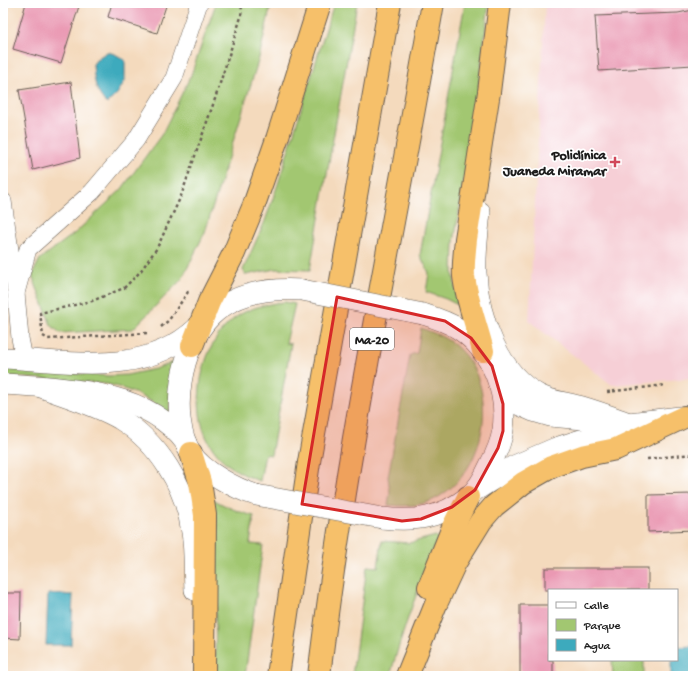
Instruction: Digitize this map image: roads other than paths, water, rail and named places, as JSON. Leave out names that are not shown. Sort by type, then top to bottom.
[{"type":"highway","points":[[201,329],[217,286],[242,235],[259,191],[320,3]]},
{"type":"highway","name":"Ma-20","points":[[278,676],[310,455],[390,3]]},
{"type":"highway","name":"Ma-20","points":[[319,676],[335,560],[368,361],[433,3]]},
{"type":"highway","points":[[483,351],[467,292],[464,274],[466,239],[489,92],[500,3]]},
{"type":"highway","points":[[407,676],[436,604],[455,563],[477,527],[494,506],[523,483],[551,467],[582,456],[616,449],[688,416]]},
{"type":"highway","points":[[189,448],[197,469],[205,515],[204,676]]},
{"type":"highway","points":[[401,676],[430,585],[453,527],[472,494]]},
{"type":"street","points":[[16,293],[28,249],[92,192],[136,140],[174,78],[199,3]]},
{"type":"street","points":[[489,92],[490,144],[477,239],[476,272],[479,295],[492,340],[502,360],[514,376],[539,395],[551,400],[573,404],[629,423]]},
{"type":"street","points":[[3,201],[24,359]]},
{"type":"street","points":[[3,358],[98,363],[141,359],[156,355],[178,344],[201,329],[235,300],[266,290],[302,290],[423,314],[445,321],[460,329],[483,351],[492,366],[499,383],[508,397],[515,403],[542,414],[558,418],[629,423],[688,416]]},
{"type":"street","points":[[189,448],[182,428],[179,392],[186,359],[201,329]]},
{"type":"street","points":[[472,494],[491,464],[503,432],[503,404],[499,383]]},
{"type":"street","points":[[3,384],[93,393],[119,399],[155,416],[175,429],[189,448],[209,470],[234,487],[256,495],[402,521],[420,519],[442,512],[514,466],[556,448],[581,440],[604,436],[629,423]]},
{"type":"street","points":[[41,387],[120,419],[149,442],[164,461],[187,508],[192,532],[196,619],[204,638]]},
{"type":"water","points":[[107,52],[115,54],[125,60],[125,81],[117,94],[107,104],[100,95],[96,86],[93,64],[98,58]]},
{"type":"water","points":[[48,594],[73,595],[71,645],[46,645]]},
{"type":"water","points":[[693,646],[693,676],[671,676],[671,661],[678,661],[678,647]]},
{"type":"place","name":"Policlínica Juaneda Miramar","points":[[615,162]]}]
